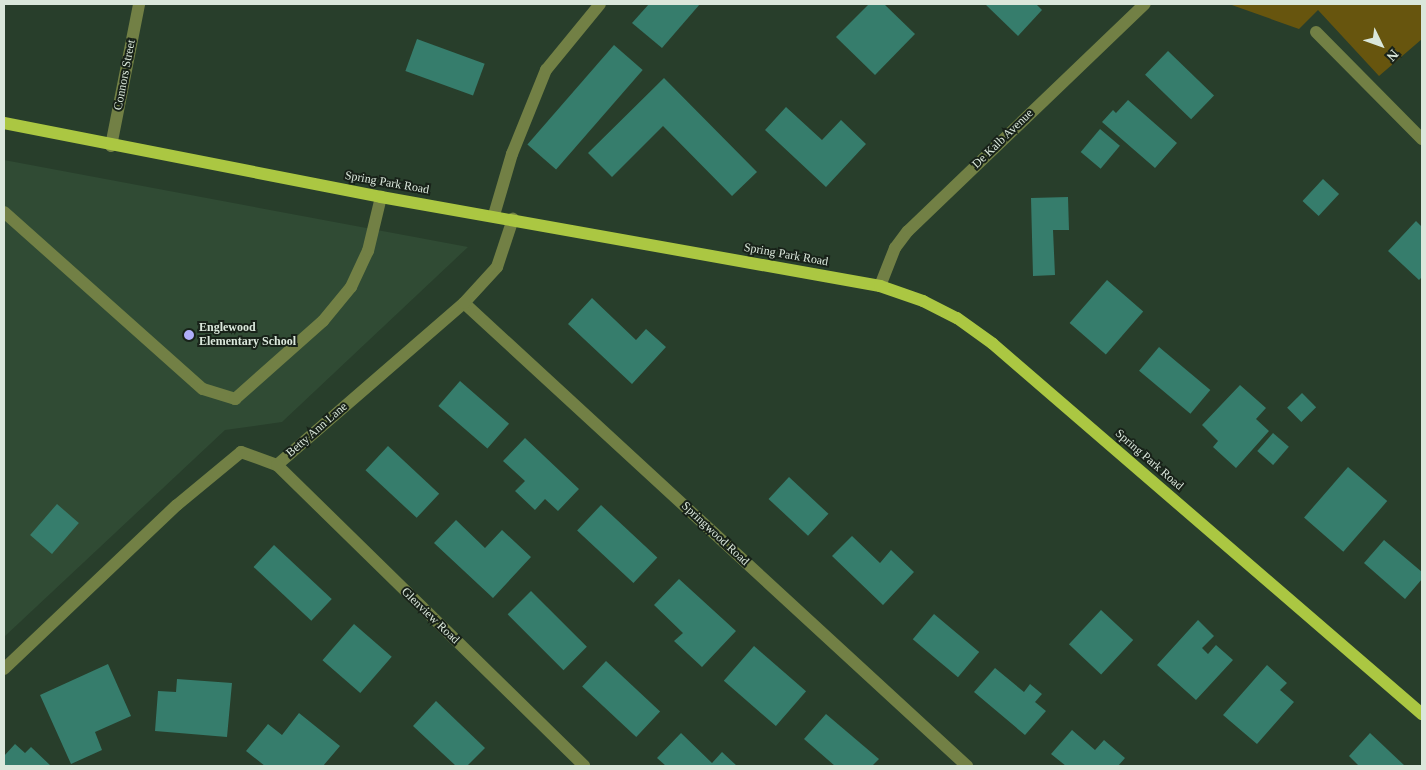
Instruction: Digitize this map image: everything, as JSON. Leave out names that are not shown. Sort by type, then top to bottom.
[{"type":"main road","name":"Spring Park Road","points":[[4,124],[111,146],[381,196],[880,286],[957,318],[993,344],[1422,714]]},
{"type":"street","name":"Connors Street","points":[[111,146],[139,4]]},
{"type":"street","points":[[494,215],[512,154],[546,70],[600,4]]},
{"type":"street","name":"De Kalb Avenue","points":[[880,286],[895,248],[908,231],[1145,4]]},
{"type":"street","points":[[1316,32],[1422,139]]},
{"type":"street","points":[[4,212],[203,390],[235,399],[323,321],[350,287],[368,251],[381,196]]},
{"type":"street","name":"Betty Ann Lane","points":[[4,669],[177,505],[240,452],[277,466],[464,303],[497,267],[513,219]]},
{"type":"street","name":"Springwood Road","points":[[464,303],[967,766]]},
{"type":"street","name":"Glenview Road","points":[[277,466],[584,766]]},
{"type":"shaded area","points":[[1229,4],[1422,4],[1422,39],[1379,76],[1318,10],[1299,29]]},
{"type":"shaded area","name":"Englewood Elementary School","points":[[4,160],[468,247],[282,422],[225,430],[4,637]]},
{"type":"building","points":[[649,4],[700,4],[662,48],[632,23]]},
{"type":"building","points":[[869,4],[884,4],[915,34],[875,75],[836,37]]},
{"type":"building","points":[[985,4],[1036,4],[1042,10],[1018,36]]},
{"type":"building","points":[[417,39],[485,64],[473,96],[405,71]]},
{"type":"building","points":[[614,45],[643,70],[556,170],[527,145]]},
{"type":"building","points":[[1168,51],[1214,95],[1191,119],[1145,75]]},
{"type":"building","points":[[664,78],[757,172],[732,196],[663,126],[612,177],[588,153]]},
{"type":"building","points":[[1128,100],[1177,143],[1155,168],[1102,122],[1113,110],[1116,113]]},
{"type":"building","points":[[786,107],[822,140],[841,120],[866,144],[826,187],[765,130]]},
{"type":"building","points":[[1100,129],[1120,146],[1101,169],[1081,152]]},
{"type":"building","points":[[1323,179],[1339,194],[1319,216],[1303,201]]},
{"type":"building","points":[[1068,197],[1069,230],[1053,230],[1055,275],[1033,276],[1031,198]]},
{"type":"building","points":[[1416,221],[1422,227],[1422,277],[1419,280],[1388,251]]},
{"type":"building","points":[[1107,280],[1143,311],[1106,355],[1070,323]]},
{"type":"building","points":[[592,298],[636,340],[646,329],[666,347],[632,384],[568,324]]},
{"type":"building","points":[[1159,347],[1210,390],[1190,414],[1139,371]]},
{"type":"building","points":[[460,381],[509,424],[487,449],[438,406]]},
{"type":"building","points":[[1240,385],[1266,408],[1256,419],[1269,431],[1236,468],[1213,447],[1218,441],[1202,425]]},
{"type":"building","points":[[1302,393],[1316,407],[1301,422],[1287,408]]},
{"type":"building","points":[[1273,433],[1289,447],[1273,465],[1257,451]]},
{"type":"building","points":[[525,438],[579,489],[558,511],[545,499],[535,510],[515,491],[525,481],[503,461]]},
{"type":"building","points":[[388,446],[439,494],[417,518],[365,470]]},
{"type":"building","points":[[1348,467],[1387,501],[1343,552],[1304,518]]},
{"type":"building","points":[[789,477],[828,514],[808,536],[769,499]]},
{"type":"building","points":[[57,504],[79,523],[52,554],[30,535]]},
{"type":"building","points":[[601,505],[657,558],[633,583],[577,531]]},
{"type":"building","points":[[456,520],[485,548],[502,530],[531,557],[493,598],[434,543]]},
{"type":"building","points":[[852,536],[880,563],[891,550],[914,572],[883,605],[832,556]]},
{"type":"building","points":[[1384,540],[1422,572],[1422,579],[1405,599],[1364,563]]},
{"type":"building","points":[[274,545],[332,599],[311,621],[254,567]]},
{"type":"building","points":[[679,579],[736,631],[702,667],[674,641],[683,633],[654,605]]},
{"type":"building","points":[[531,591],[587,647],[564,670],[508,614]]},
{"type":"building","points":[[1101,610],[1133,640],[1101,674],[1069,644]]},
{"type":"building","points":[[934,614],[979,652],[958,677],[913,639]]},
{"type":"building","points":[[1198,620],[1214,636],[1202,648],[1208,654],[1216,645],[1233,660],[1196,700],[1157,665]]},
{"type":"building","points":[[354,624],[392,657],[360,693],[323,660]]},
{"type":"building","points":[[754,646],[806,691],[776,726],[724,681]]},
{"type":"building","points":[[606,661],[660,711],[636,737],[582,687]]},
{"type":"building","points":[[108,664],[131,716],[95,732],[102,750],[71,764],[40,695]]},
{"type":"building","points":[[1267,665],[1287,683],[1280,690],[1294,702],[1257,744],[1223,715]]},
{"type":"building","points":[[995,668],[1024,692],[1030,684],[1042,694],[1035,702],[1046,711],[1025,735],[974,692]]},
{"type":"building","points":[[177,679],[232,683],[227,737],[155,731],[158,691],[176,692]]},
{"type":"building","points":[[436,701],[485,748],[467,766],[456,766],[413,726]]},
{"type":"building","points":[[299,713],[340,746],[323,766],[265,766],[246,751],[268,724],[282,735]]},
{"type":"building","points":[[826,714],[879,759],[872,766],[835,766],[804,739]]},
{"type":"building","points":[[1072,730],[1095,750],[1104,740],[1125,758],[1118,766],[1066,766],[1051,754]]},
{"type":"building","points":[[681,733],[712,763],[722,752],[737,766],[666,766],[657,758]]},
{"type":"building","points":[[1370,733],[1405,766],[1359,766],[1349,756]]},
{"type":"building","points":[[15,744],[25,753],[31,747],[51,766],[4,766],[4,756]]},
{"type":"place","name":"Englewood Elementary School","points":[[189,335]]}]
